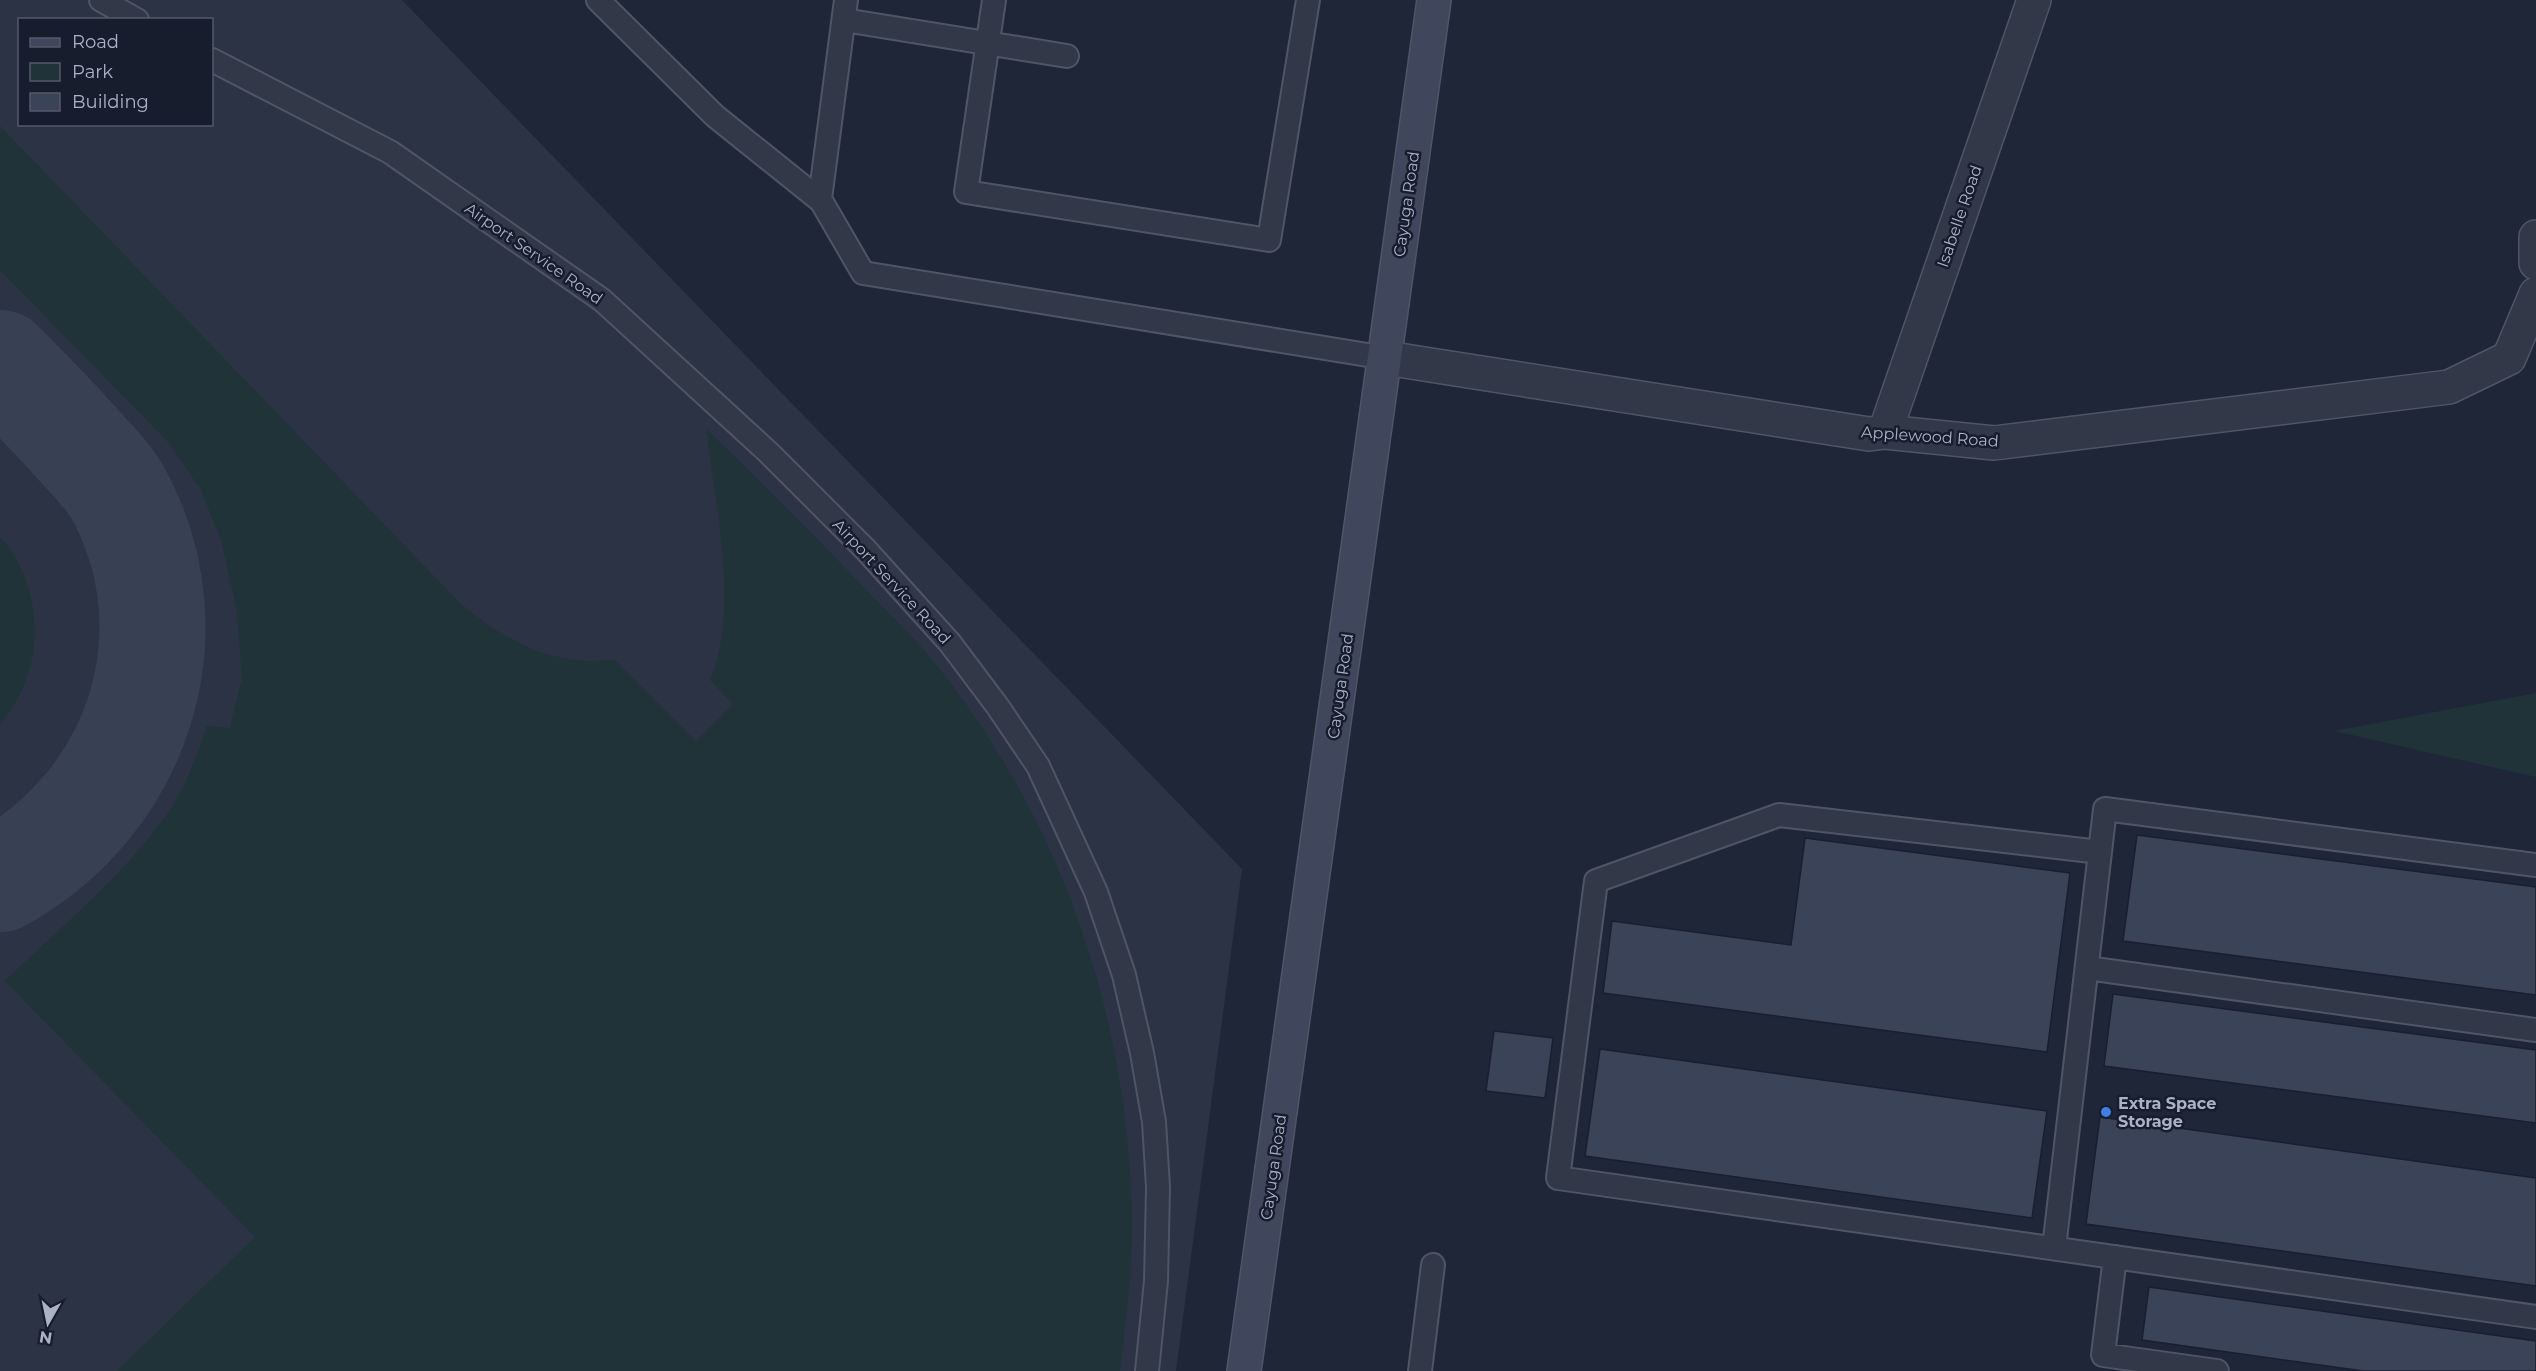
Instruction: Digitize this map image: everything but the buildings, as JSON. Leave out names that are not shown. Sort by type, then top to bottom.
[{"type":"main road","name":"Cayuga Road","points":[[1244,1371],[1434,0]]},
{"type":"street","name":"Isabelle Road","points":[[1885,432],[2034,0]]},
{"type":"street","points":[[2536,237],[2536,263]]},
{"type":"street","name":"Applewood Road","points":[[1386,358],[1869,434],[1885,432],[1994,443],[2449,387],[2509,358],[2536,294]]},
{"type":"lane","points":[[101,0],[132,18]]},
{"type":"lane","points":[[598,0],[715,116],[821,201],[863,273],[1386,358]]},
{"type":"lane","points":[[994,0],[966,192],[1269,240],[1308,0]]},
{"type":"lane","points":[[821,201],[845,10],[987,43],[1067,57]]},
{"type":"lane","name":"Airport Service Road","points":[[213,61],[390,152],[602,300],[769,453],[866,550],[950,643],[998,707],[1038,766],[1096,892],[1124,975],[1142,1053],[1154,1122],[1158,1187],[1156,1281],[1147,1371]]},
{"type":"lane","points":[[2054,1248],[2105,808],[2536,865]]},
{"type":"lane","points":[[2100,852],[1779,815],[1596,881],[1558,1178],[2536,1317]]},
{"type":"lane","points":[[2087,968],[2536,1030]]},
{"type":"lane","points":[[2115,1257],[2103,1355],[2217,1371]]},
{"type":"lane","points":[[1420,1371],[1433,1265]]},
{"type":"shaded area","points":[[0,0],[402,0],[1242,869],[1176,1371],[0,1371]]},
{"type":"green space","points":[[0,126],[461,604],[487,624],[515,641],[561,658],[587,661],[615,660],[696,741],[733,704],[710,680],[719,652],[724,590],[723,556],[706,429],[790,511],[919,644],[979,723],[1018,786],[1051,853],[1079,922],[1101,992],[1117,1065],[1127,1139],[1132,1214],[1130,1273],[1120,1371],[117,1371],[255,1237],[5,981],[111,880],[150,836],[168,813],[186,782],[207,726],[230,728],[242,678],[237,613],[222,543],[201,490],[169,443],[0,270]]},
{"type":"green space","points":[[0,537],[22,571],[29,590],[34,631],[29,671],[20,694],[0,725]]},
{"type":"green space","points":[[2536,693],[2536,777],[2334,731]]},
{"type":"taxiway","points":[[0,363],[102,471],[119,495],[141,549],[151,603],[151,658],[139,711],[118,761],[87,807],[48,846],[0,879]]},
{"type":"place","name":"Extra Space Storage","points":[[2106,1112]]}]
